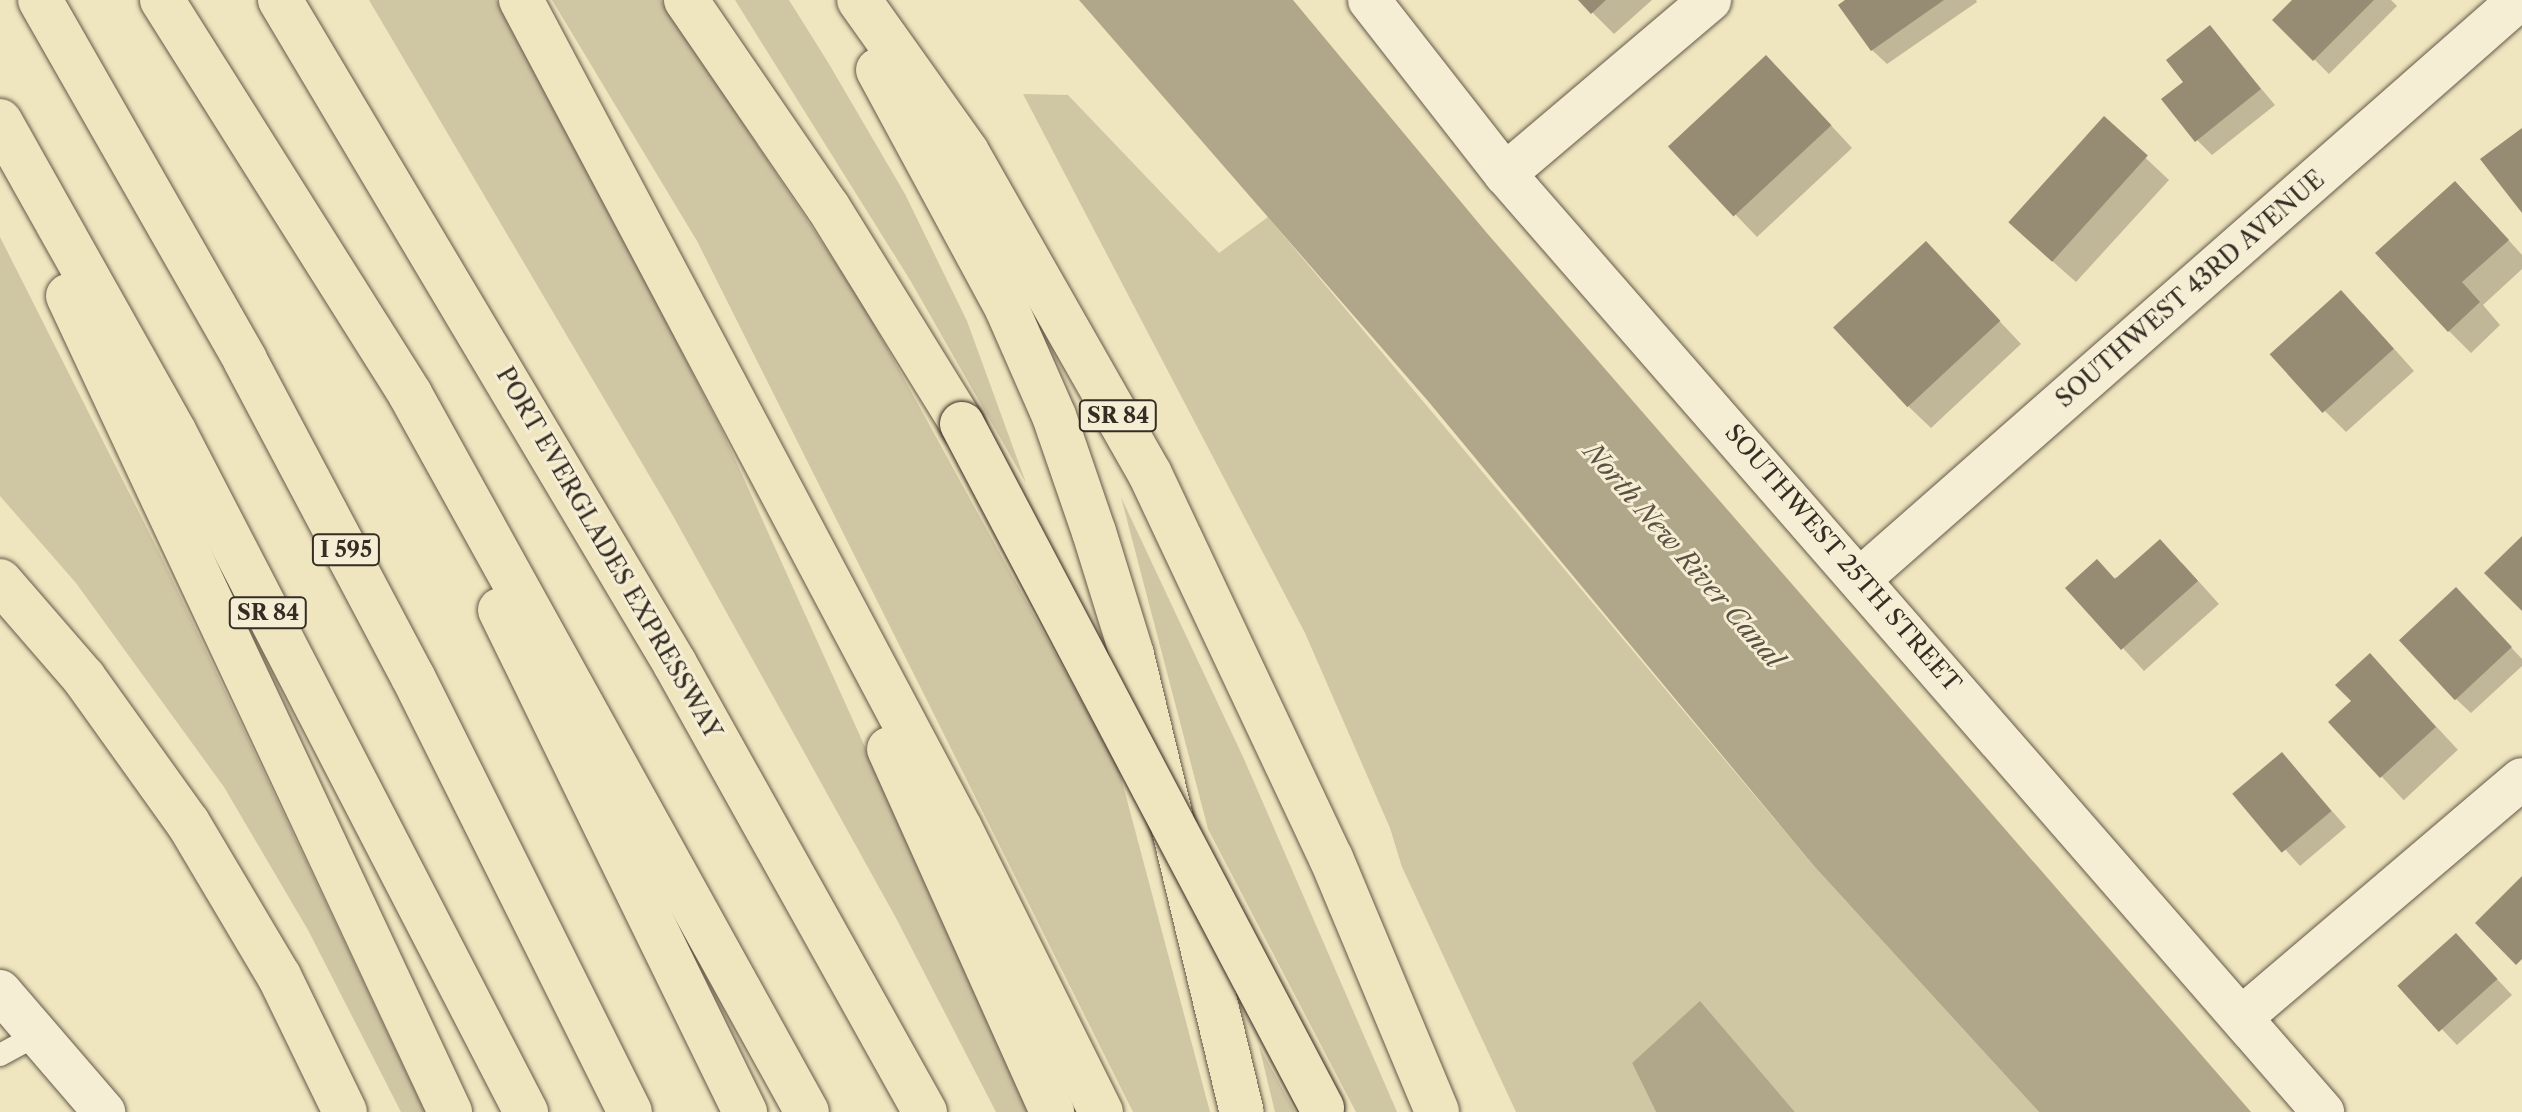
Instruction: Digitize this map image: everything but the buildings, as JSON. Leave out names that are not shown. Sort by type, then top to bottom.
[{"type":"main road","name":"I 595","points":[[40,0],[245,360],[391,635],[630,1112]]},
{"type":"main road","name":"PORT EVERGLADES EXPRESSWAY","points":[[280,0],[675,664],[925,1112]]},
{"type":"main road","points":[[521,0],[960,828],[1101,1112]]},
{"type":"main road","points":[[686,0],[828,207],[962,424],[1323,1110]]},
{"type":"main road","points":[[838,0],[973,241],[1054,416],[1132,655],[1242,1112]]},
{"type":"main road","name":"SR 84","points":[[859,0],[967,152],[1058,305],[1217,609],[1331,858],[1437,1112]]},
{"type":"main road","points":[[167,8],[515,636],[745,1112]]},
{"type":"main road","points":[[167,8],[410,394],[807,1112]]},
{"type":"main road","name":"SR 84","points":[[0,121],[174,431],[526,1112]]},
{"type":"main road","points":[[0,148],[450,1112]]},
{"type":"main road","points":[[774,475],[931,850],[1052,1112]]},
{"type":"main road","points":[[0,581],[84,678],[188,823],[279,976],[345,1112]]},
{"type":"main road","points":[[1331,858],[1466,1112]]},
{"type":"street","name":"SOUTHWEST 25TH STREET","points":[[1369,0],[1505,174],[1861,578],[2323,1112]]},
{"type":"street","points":[[1505,174],[1710,0]]},
{"type":"street","name":"SOUTHWEST 43RD AVENUE","points":[[1861,578],[2519,0]]},
{"type":"street","points":[[2242,1017],[2522,779]]},
{"type":"street","points":[[0,991],[104,1112]]},
{"type":"lane","points":[[0,1055],[37,1035]]},
{"type":"shaded area","points":[[369,0],[496,0],[563,118],[725,437],[1030,1112],[996,1112],[896,918],[672,514]]},
{"type":"shaded area","points":[[552,0],[661,0],[864,306],[1119,770],[1210,1112],[1133,1112],[697,241]]},
{"type":"shaded area","points":[[735,0],[789,0],[829,64],[905,194],[967,321],[1026,483],[910,280]]},
{"type":"shaded area","points":[[1023,94],[1068,95],[1219,253],[1268,217],[1814,866],[2039,1112],[1795,1112],[1700,1002],[1632,1063],[1656,1112],[1516,1112],[1402,867],[1390,828],[1305,633]]},
{"type":"shaded area","points":[[0,237],[163,560],[425,1112],[401,1112],[308,930],[224,787],[76,583],[0,496]]},
{"type":"shaded area","points":[[1121,497],[1244,759],[1397,1112],[1356,1112],[1208,829]]},
{"type":"shaded area","points":[[1259,1046],[1295,1112],[1275,1112]]},
{"type":"water","name":"North New River Canal","points":[[1079,0],[1293,0],[1486,232],[2251,1112],[2039,1112],[1814,866],[1428,401]]},
{"type":"water","points":[[1700,1001],[1795,1112],[1656,1112],[1632,1063]]}]
